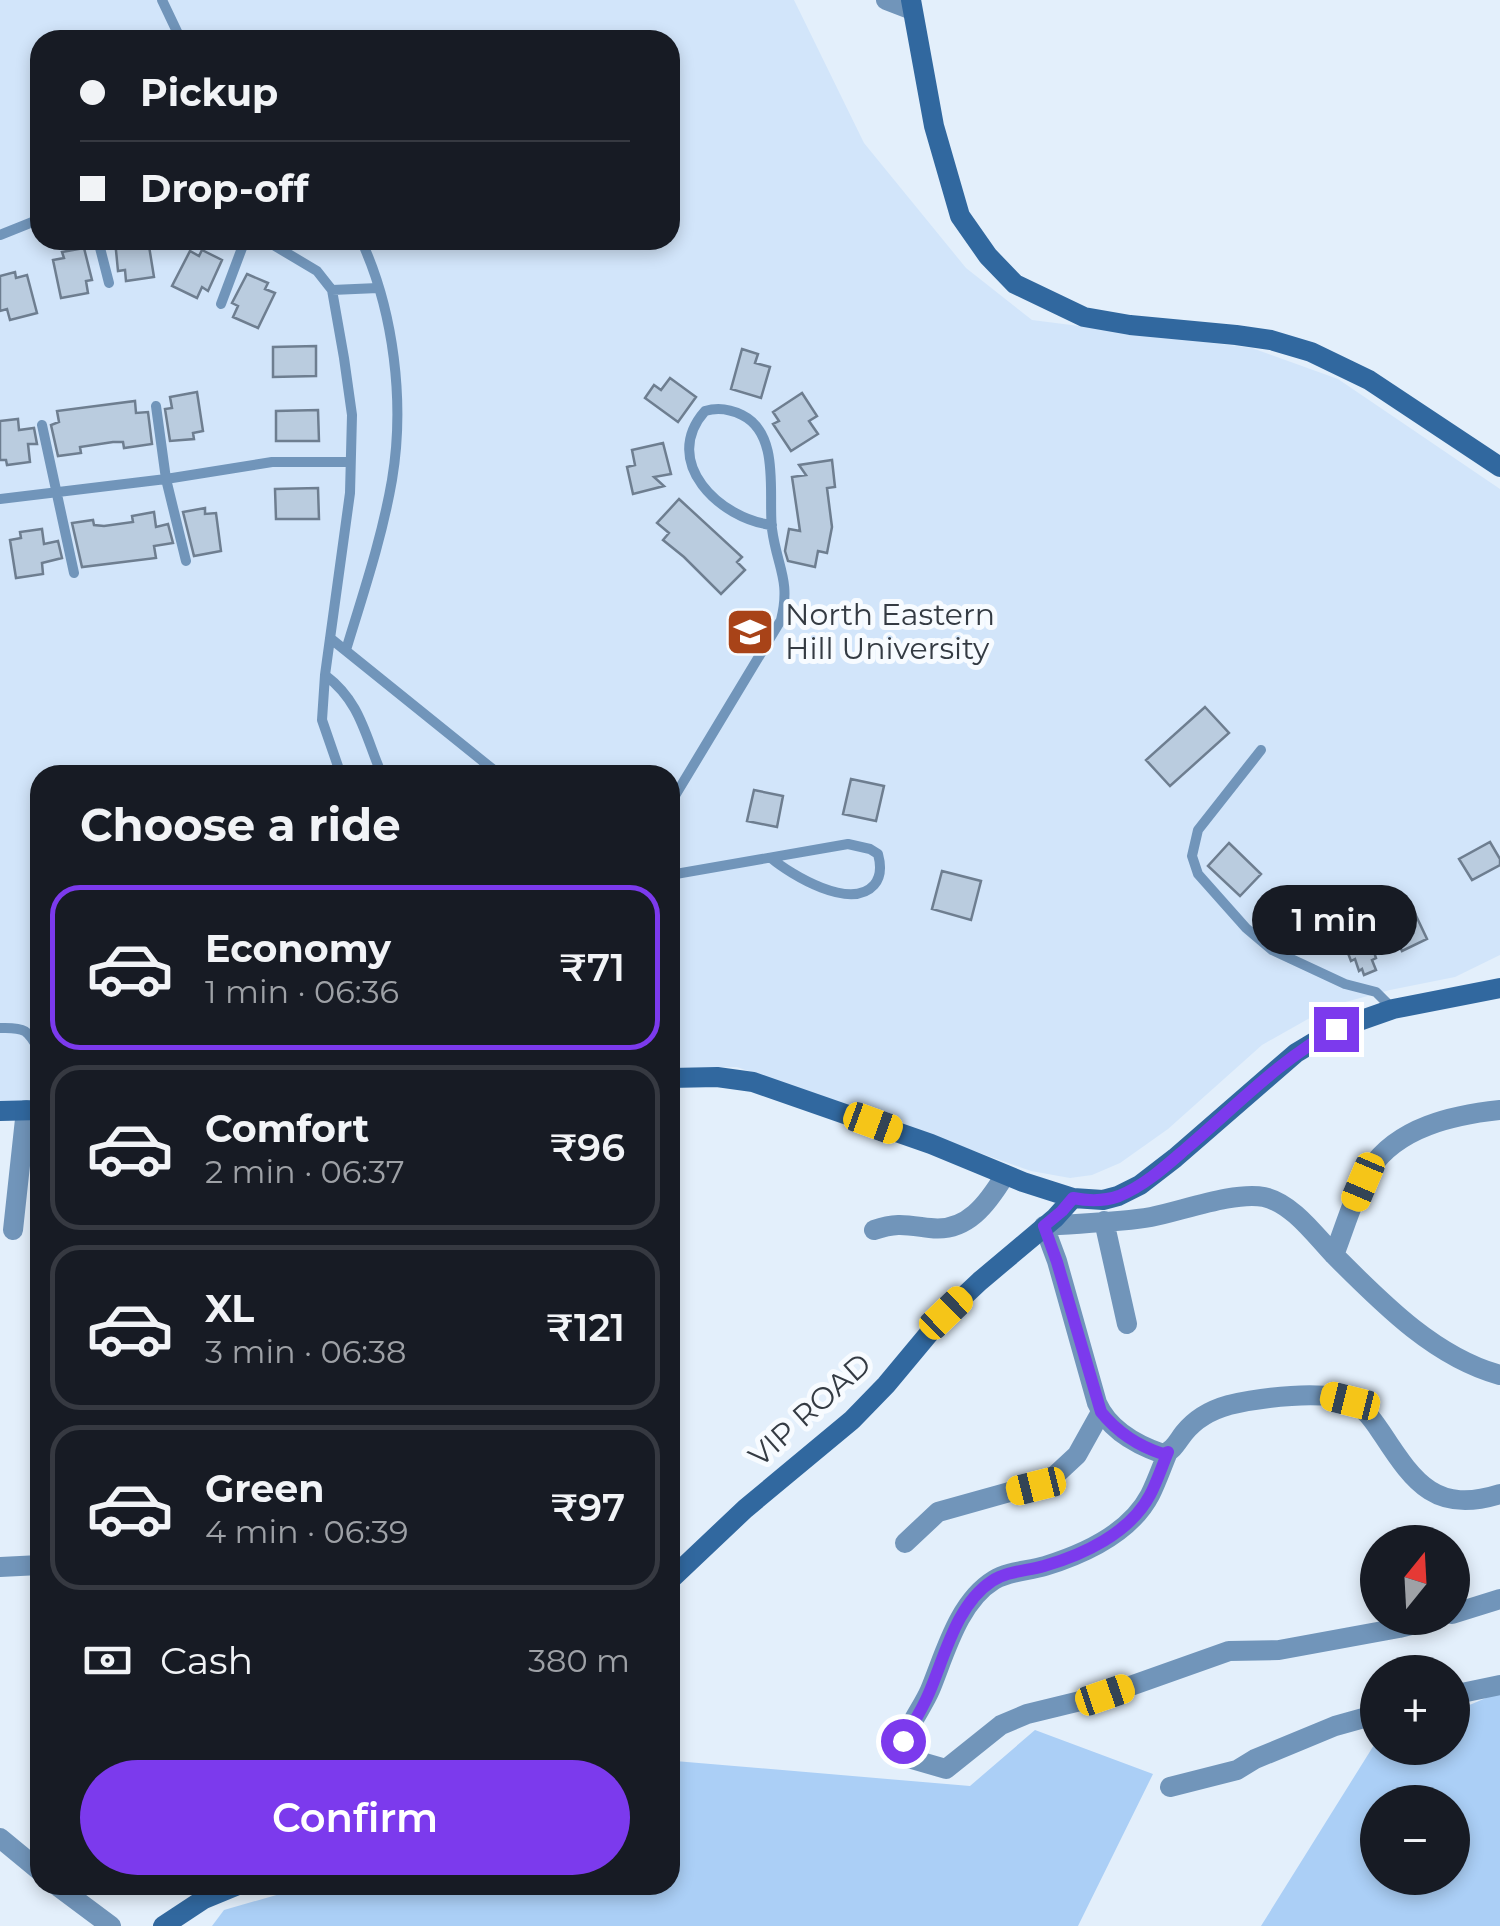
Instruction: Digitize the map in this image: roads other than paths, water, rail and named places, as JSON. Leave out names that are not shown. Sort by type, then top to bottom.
[{"type":"street","points":[[886,0],[911,5],[934,126],[960,216],[988,256],[1015,284],[1084,317],[1270,340],[1311,352],[1369,380],[1500,466]]},
{"type":"street","points":[[680,1078],[753,1082],[1073,1198],[1103,1200],[1140,1185],[1296,1054],[1336,1029],[1393,1009],[1500,988]]},
{"type":"street","points":[[0,1110],[30,1110]]},
{"type":"street","points":[[1334,1254],[1363,1182],[1388,1146],[1440,1123],[1500,1110]]},
{"type":"street","points":[[14,1230],[30,1129]]},
{"type":"street","points":[[874,1230],[892,1224],[945,1229],[959,1224],[985,1206],[1005,1175]]},
{"type":"street","points":[[1500,1375],[1469,1366],[1434,1346],[1286,1207],[1266,1197],[1249,1196],[1149,1217],[1044,1226],[1101,1412],[1134,1442],[1163,1454],[1172,1451],[1196,1420],[1210,1411],[1256,1401],[1328,1396],[1350,1401],[1370,1416],[1404,1467],[1426,1489],[1466,1502],[1500,1494]]},
{"type":"street","name":"VIP ROAD","points":[[680,1570],[744,1509],[852,1420],[946,1313],[1073,1198]]},
{"type":"street","points":[[1104,1221],[1127,1324]]},
{"type":"street","points":[[905,1544],[938,1512],[1049,1481],[1078,1455],[1101,1412]]},
{"type":"street","points":[[1168,1452],[1150,1496],[1104,1540],[1069,1558],[992,1580],[974,1598],[955,1628],[927,1698],[903,1741],[903,1752],[908,1758],[946,1768],[1001,1725],[1027,1714],[1105,1695],[1229,1650],[1279,1650],[1361,1635]]},
{"type":"street","points":[[0,1567],[30,1566]]},
{"type":"street","points":[[1470,1608],[1500,1599]]},
{"type":"street","points":[[1470,1691],[1500,1685]]},
{"type":"street","points":[[1170,1787],[1237,1770],[1334,1726],[1360,1719]]},
{"type":"street","points":[[0,1838],[30,1863]]},
{"type":"street","points":[[69,1895],[111,1926]]},
{"type":"street","points":[[163,1926],[214,1895]]},
{"type":"lane","points":[[162,0],[176,30]]},
{"type":"lane","points":[[0,235],[30,223]]},
{"type":"lane","points":[[100,250],[108,283]]},
{"type":"lane","points":[[221,304],[241,250]]},
{"type":"lane","points":[[281,250],[316,271],[332,290],[352,415],[350,493],[322,720],[337,765]]},
{"type":"lane","points":[[346,650],[379,544],[393,476],[396,412],[393,348],[385,307],[365,250]]},
{"type":"lane","points":[[332,290],[378,288]]},
{"type":"lane","points":[[156,406],[166,478],[186,561]]},
{"type":"lane","points":[[680,787],[781,620],[786,588],[772,525],[772,475],[756,427],[738,412],[705,412],[694,426],[691,439],[692,466],[700,482],[732,513],[754,523],[772,525]]},
{"type":"lane","points":[[42,425],[74,573]]},
{"type":"lane","points":[[0,499],[272,462],[350,462]]},
{"type":"lane","points":[[330,638],[488,765]]},
{"type":"lane","points":[[325,676],[355,706],[378,765]]},
{"type":"lane","points":[[1262,750],[1198,830],[1192,856],[1198,874],[1246,928],[1272,950],[1345,984],[1376,992],[1393,1009]]},
{"type":"lane","points":[[680,874],[832,845],[860,846],[878,854],[880,871],[871,888],[847,894],[799,878],[771,858]]},
{"type":"lane","points":[[0,1028],[30,1034]]},
{"type":"place","name":"North Eastern Hill University","points":[[750,632]]}]
